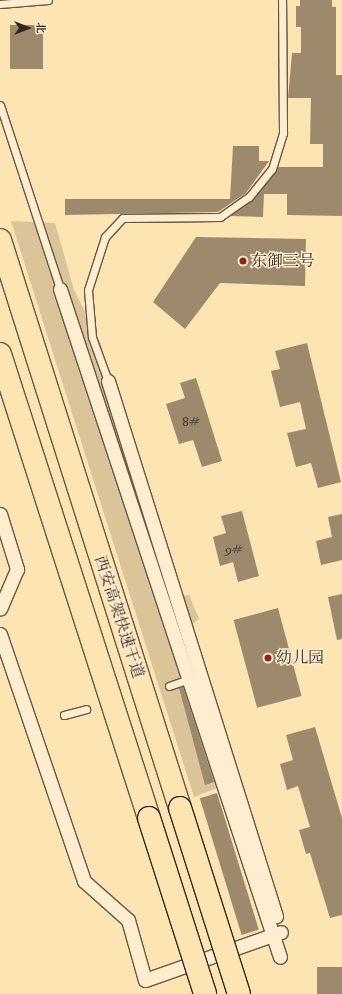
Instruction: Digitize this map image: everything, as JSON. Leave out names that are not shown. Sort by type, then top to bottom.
[{"type":"highway","name":"西安高架快速干道","points":[[0,240],[239,994]]},
{"type":"highway","name":"西安高架快速干道","points":[[0,354],[205,994]]},
{"type":"street","points":[[60,289],[189,679],[284,955]]},
{"type":"street","points":[[108,381],[277,934]]},
{"type":"street","points":[[0,514],[17,569],[0,609]]},
{"type":"street","points":[[0,634],[84,881],[128,920],[145,980],[277,934]]},
{"type":"lane","points":[[0,4],[48,0]]},
{"type":"lane","points":[[108,381],[92,337],[88,290],[105,237],[123,218],[220,217],[249,196],[272,169],[283,133],[282,0]]},
{"type":"lane","points":[[0,105],[60,289]]},
{"type":"lane","points":[[169,686],[189,679]]},
{"type":"lane","points":[[64,715],[86,710]]},
{"type":"shaded area","points":[[11,221],[55,223],[74,290],[100,342],[175,597],[189,595],[199,619],[172,639],[225,785],[194,797]]},
{"type":"building","points":[[300,0],[332,0],[332,7],[336,7],[336,75],[342,75],[342,216],[287,215],[287,194],[264,194],[263,217],[230,216],[253,200],[278,167],[323,167],[323,144],[310,144],[311,98],[288,98],[292,53],[301,53],[301,27],[296,27],[296,6],[300,6]]},
{"type":"building","points":[[10,25],[43,25],[43,69],[10,69]]},
{"type":"building","points":[[233,146],[259,146],[259,161],[269,161],[246,193],[218,212],[65,215],[65,199],[230,199]]},
{"type":"building","name":"东御三号","points":[[196,237],[306,239],[305,286],[220,283],[185,329],[153,302]]},
{"type":"building","points":[[307,343],[341,482],[318,488],[311,463],[296,467],[287,433],[306,429],[300,402],[280,407],[271,371],[280,369],[275,351]]},
{"type":"building","points":[[196,378],[222,461],[202,467],[193,440],[179,444],[166,404],[185,398],[180,383]]},
{"type":"building","points":[[242,511],[259,576],[238,582],[233,562],[220,566],[213,537],[226,533],[221,516]]},
{"type":"building","points":[[342,514],[342,560],[321,565],[316,541],[332,537],[328,517]]},
{"type":"building","points":[[342,594],[342,639],[337,640],[328,597]]},
{"type":"building","name":"幼儿园","points":[[278,608],[302,696],[257,708],[234,620]]},
{"type":"building","points":[[183,687],[214,782],[205,785],[179,688]]},
{"type":"building","points":[[315,727],[342,818],[342,915],[330,918],[310,853],[306,854],[299,830],[310,827],[298,786],[287,790],[280,764],[293,760],[286,735]]},
{"type":"building","points":[[217,793],[259,930],[242,935],[200,798]]},
{"type":"building","points":[[317,967],[342,967],[342,994],[317,994]]},
{"type":"place","name":"东御三号","points":[[243,261]]},
{"type":"place","name":"幼儿园","points":[[268,658]]}]
